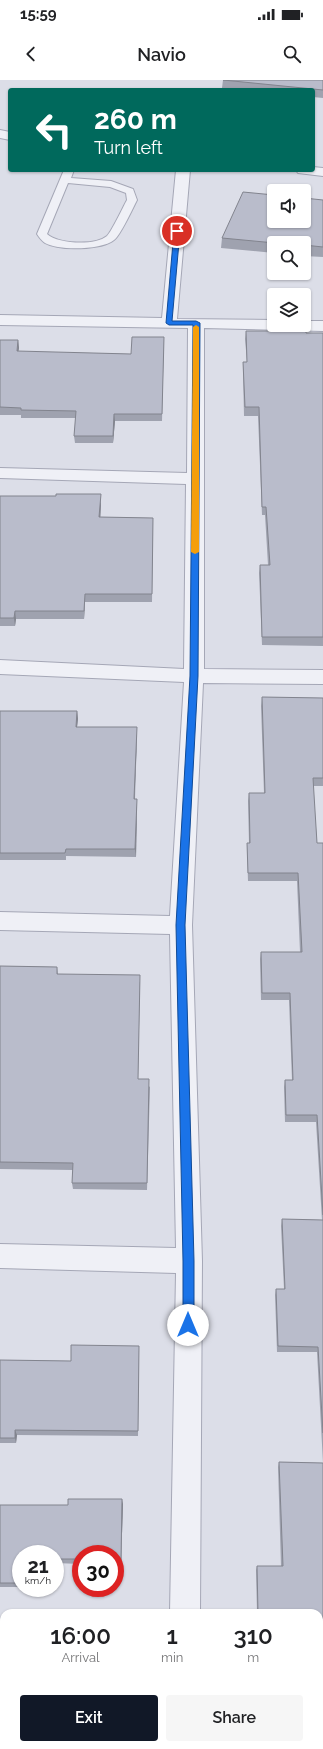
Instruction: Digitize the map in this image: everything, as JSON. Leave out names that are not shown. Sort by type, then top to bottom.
[{"type":"street","points":[[169,323],[183,172]]},
{"type":"street","points":[[0,320],[323,326]]},
{"type":"street","points":[[185,1609],[189,1261],[181,925],[194,676],[196,323]]},
{"type":"street","points":[[0,473],[196,479]]},
{"type":"street","points":[[0,667],[194,676],[323,677]]},
{"type":"street","points":[[0,921],[181,925]]},
{"type":"street","points":[[0,1256],[189,1261]]},
{"type":"lane","points":[[65,180],[111,184],[130,191],[132,200],[111,238],[94,245],[68,245],[49,241],[42,234],[68,172]]},
{"type":"building","points":[[223,80],[323,80],[323,90]]},
{"type":"building","points":[[243,192],[267,194],[267,228],[311,228],[311,199],[323,200],[323,247],[311,246],[311,236],[267,236],[267,242],[222,238]]},
{"type":"building","points":[[246,331],[323,333],[323,637],[262,637],[260,565],[270,565],[266,507],[262,507],[259,407],[245,407],[243,362],[247,362]]},
{"type":"building","points":[[132,337],[164,337],[162,414],[114,414],[113,436],[74,436],[76,411],[21,410],[21,408],[0,407],[0,340],[18,340],[17,351],[131,354]]},
{"type":"building","points":[[56,494],[101,494],[99,517],[153,518],[152,594],[85,594],[84,611],[15,611],[14,618],[0,618],[0,496],[56,496]]},
{"type":"building","points":[[262,697],[323,698],[323,778],[313,778],[317,843],[323,843],[323,1215],[317,1115],[286,1115],[285,1080],[293,1080],[290,993],[262,993],[261,952],[302,952],[298,873],[248,873],[247,843],[250,843],[249,793],[265,793]]},
{"type":"building","points":[[0,711],[77,711],[76,727],[137,727],[134,799],[137,799],[135,849],[66,849],[65,853],[0,853]]},
{"type":"building","points":[[0,966],[57,967],[57,974],[140,975],[138,1079],[149,1079],[147,1183],[72,1183],[73,1163],[0,1162]]},
{"type":"building","points":[[282,1219],[323,1220],[323,1433],[318,1347],[278,1346],[276,1289],[285,1289]]},
{"type":"building","points":[[71,1345],[139,1346],[138,1431],[15,1430],[15,1438],[0,1438],[0,1360],[71,1361]]},
{"type":"building","points":[[279,1462],[323,1463],[323,1609],[258,1609],[257,1566],[283,1566]]},
{"type":"building","points":[[68,1499],[122,1499],[121,1545],[72,1545],[72,1559],[64,1559],[64,1545],[12,1545],[12,1583],[0,1583],[0,1505],[68,1505]]},
{"type":"slow traffic","points":[[195,552],[196,327]]},
{"type":"route","points":[[177,231],[169,323],[196,323],[194,676],[181,925],[189,1261],[188,1325]]}]
